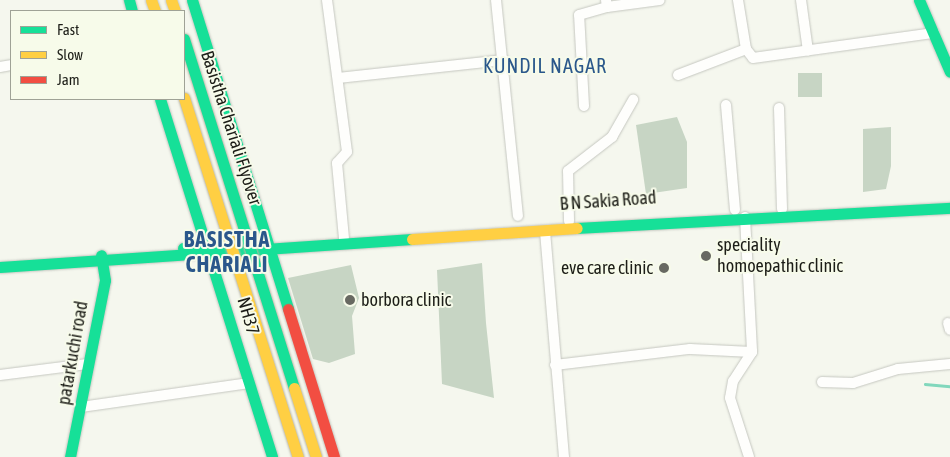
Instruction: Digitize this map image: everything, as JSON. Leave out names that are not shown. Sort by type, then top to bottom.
[{"type":"main road","points":[[192,0],[270,245],[334,457]]},
{"type":"main road","points":[[919,0],[950,72]]},
{"type":"main road","name":"Basistha Chariali Flyover","points":[[185,42],[316,457]]},
{"type":"main road","name":"NH37","points":[[160,100],[210,251],[272,457]]},
{"type":"main road","name":"Basistha Chariali Flyover","points":[[185,100],[298,457]]},
{"type":"main road","name":"B N Sakia Road","points":[[270,245],[545,231],[782,209],[950,202]]},
{"type":"main road","name":"B N Sakia Road","points":[[270,245],[569,222],[740,213],[950,208]]},
{"type":"main road","points":[[0,267],[270,245]]},
{"type":"main road","points":[[0,260],[102,259]]},
{"type":"main road","name":"patarkuchi road","points":[[70,457],[105,280],[102,259]]},
{"type":"street","points":[[327,0],[347,152],[338,163],[344,238]]},
{"type":"street","points":[[496,0],[504,60],[518,216]]},
{"type":"street","points":[[584,106],[579,15],[607,4],[660,0]]},
{"type":"street","points":[[738,0],[746,49],[753,58],[934,33]]},
{"type":"street","points":[[801,0],[808,51]]},
{"type":"street","points":[[678,75],[746,49]]},
{"type":"street","points":[[338,78],[504,60]]},
{"type":"street","points":[[569,222],[568,171],[612,137],[633,100]]},
{"type":"street","points":[[726,105],[740,213],[752,352],[733,381],[730,398],[749,457]]},
{"type":"street","points":[[779,108],[782,209]]},
{"type":"street","points":[[545,231],[564,457]]},
{"type":"street","points":[[555,365],[690,349],[752,352]]},
{"type":"street","points":[[0,375],[88,364]]},
{"type":"street","points":[[822,382],[853,383],[898,369],[950,364]]},
{"type":"street","points":[[81,407],[249,383]]},
{"type":"building","points":[[798,73],[822,73],[822,97],[798,97]]},
{"type":"building","points":[[677,117],[687,142],[687,188],[646,194],[636,125]]},
{"type":"building","points":[[891,127],[891,166],[886,189],[863,192],[863,129]]},
{"type":"building","points":[[482,263],[494,398],[442,384],[437,270]]},
{"type":"building","points":[[351,265],[359,298],[352,316],[355,354],[329,363],[313,359],[288,278]]},
{"type":"waterway","points":[[925,384],[950,386]]},
{"type":"traffic: fast","points":[[129,0],[132,10]]},
{"type":"traffic: fast","points":[[192,0],[288,309]]},
{"type":"traffic: fast","points":[[919,0],[950,72]]},
{"type":"traffic: fast","points":[[185,42],[294,388]]},
{"type":"traffic: fast","points":[[160,100],[272,457]]},
{"type":"traffic: fast","points":[[577,228],[950,208]]},
{"type":"traffic: fast","points":[[0,267],[412,239]]},
{"type":"traffic: fast","points":[[183,248],[237,244]]},
{"type":"traffic: fast","points":[[70,457],[105,280],[101,255]]},
{"type":"traffic: slow","points":[[151,0],[155,10]]},
{"type":"traffic: slow","points":[[171,0],[175,10]]},
{"type":"traffic: slow","points":[[185,100],[298,457]]},
{"type":"traffic: slow","points":[[412,239],[577,228]]},
{"type":"traffic: slow","points":[[294,388],[316,457]]},
{"type":"traffic: jam","points":[[288,309],[334,457]]},
{"type":"place","name":"speciality homoepathic clinic","points":[[706,256]]},
{"type":"place","name":"eve care clinic","points":[[664,268]]},
{"type":"place","name":"borbora clinic","points":[[350,300]]},
{"type":"district","name":"KUNDIL NAGAR","points":[[545,65]]},
{"type":"district","name":"BASISTHA CHARIALI","points":[[227,252]]}]
